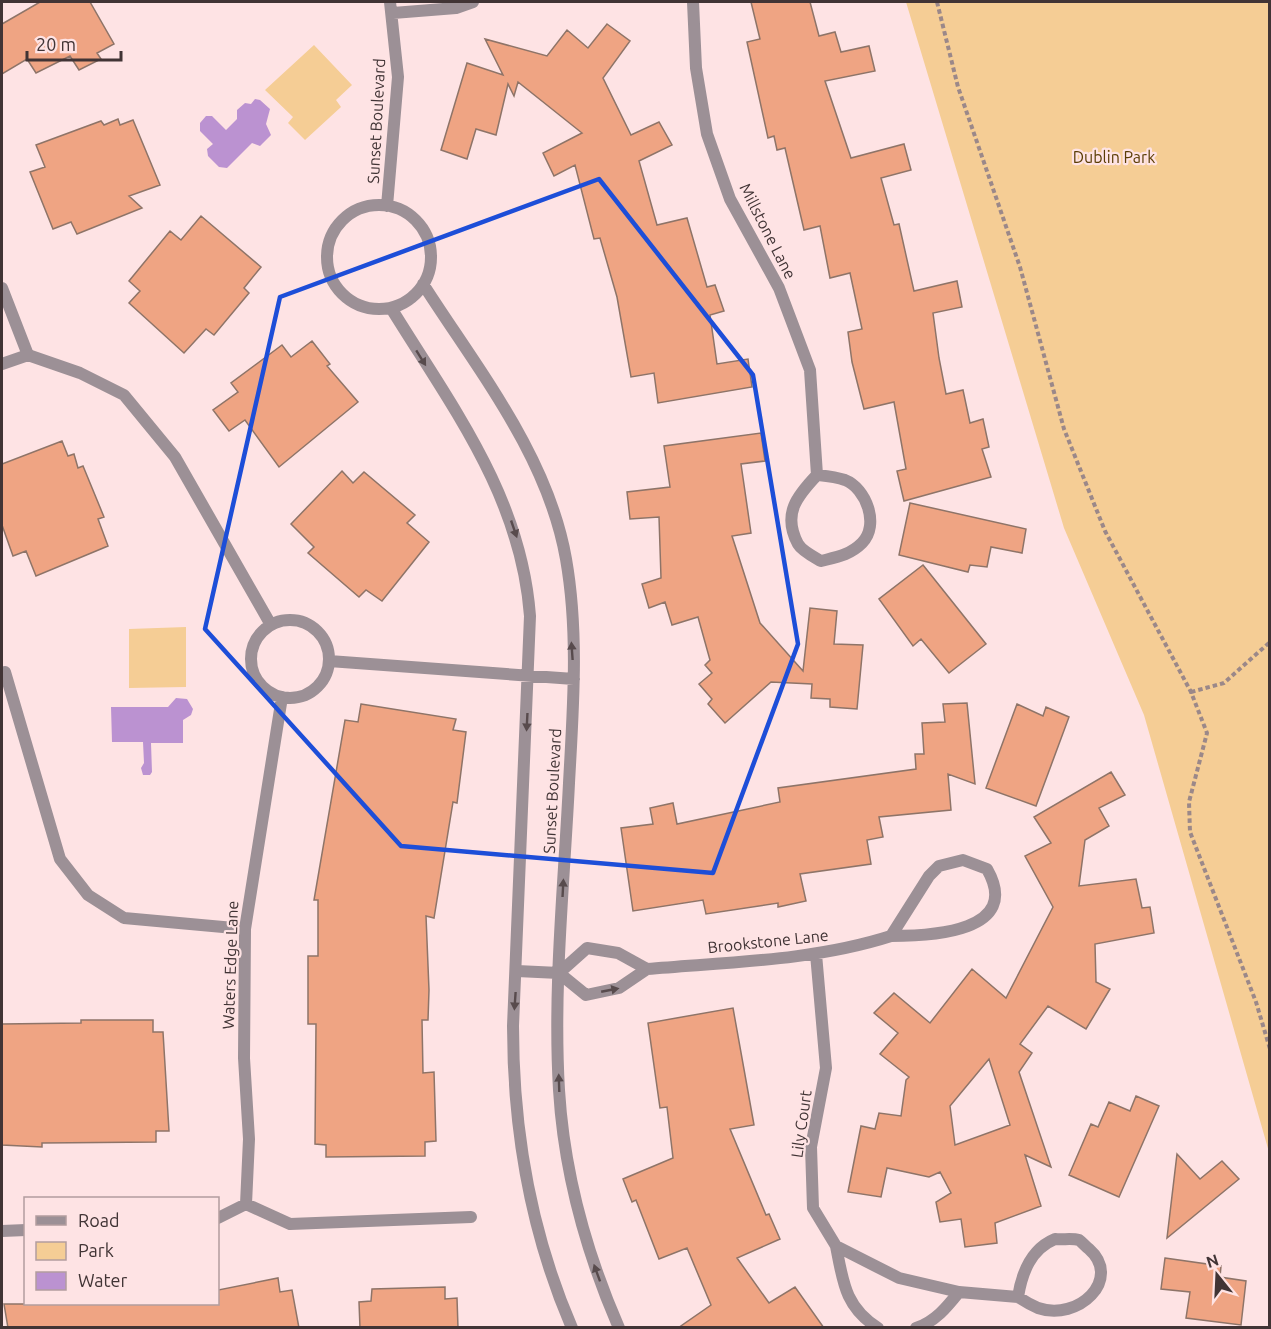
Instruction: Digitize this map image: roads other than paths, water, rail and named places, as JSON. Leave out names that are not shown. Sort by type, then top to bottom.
[{"type":"street","points":[[392,7],[456,8],[473,2]]},
{"type":"street","name":"Millstone Lane","points":[[693,2],[696,68],[707,134],[730,199],[779,288],[810,370],[817,475]]},
{"type":"street","name":"Sunset Boulevard","points":[[387,206],[398,77],[392,7]]},
{"type":"street","name":"Sunset Boulevard","points":[[572,1328],[546,1258],[520,1144],[513,1083],[513,1026],[529,675],[528,587],[511,519],[473,440],[391,308],[374,309],[351,300],[333,283],[328,268],[327,251],[332,235],[341,221],[355,211],[371,206],[387,206],[403,212],[417,222],[426,236],[430,252],[430,269],[423,284],[514,424],[544,489],[566,559],[574,679],[559,973],[559,1090],[571,1179],[592,1260],[619,1328]]},
{"type":"street","points":[[391,308],[415,295],[423,284]]},
{"type":"street","points":[[2,288],[28,355]]},
{"type":"street","points":[[2,364],[28,355],[80,373],[124,395],[175,457],[271,625]]},
{"type":"street","points":[[817,475],[846,481],[866,499],[870,519],[865,541],[848,554],[820,561],[799,546],[790,518],[798,495],[817,475]]},
{"type":"street","points":[[283,620],[307,623],[317,630],[325,641],[329,661],[325,677],[307,694],[282,697],[269,693],[259,684],[250,658],[253,645],[260,633],[271,625],[283,620]]},
{"type":"street","points":[[329,661],[574,679]]},
{"type":"street","points":[[5,672],[60,859],[88,895],[123,918],[245,929]]},
{"type":"street","name":"Waters Edge Lane","points":[[246,1204],[249,1138],[244,1058],[245,929],[282,697]]},
{"type":"street","name":"Brookstone Lane","points":[[559,973],[586,994],[619,988],[647,969],[816,954],[861,946],[891,936],[944,932],[981,920],[991,911],[996,899],[994,880],[987,869],[963,860],[939,866],[929,876],[891,936]]},
{"type":"street","points":[[517,971],[559,973],[587,948],[618,953],[647,969]]},
{"type":"street","name":"Lily Court","points":[[816,954],[826,1068],[811,1147],[813,1208],[836,1246]]},
{"type":"street","points":[[219,1218],[246,1204],[290,1224],[471,1217]]},
{"type":"street","points":[[2,1231],[24,1230]]},
{"type":"street","points":[[836,1246],[899,1278],[959,1292],[1018,1298],[1040,1308],[1064,1311],[1082,1305],[1094,1294],[1101,1275],[1097,1256],[1079,1240],[1055,1239],[1040,1245],[1021,1279],[1018,1298]]},
{"type":"street","points":[[836,1246],[851,1305],[865,1320],[878,1328]]},
{"type":"street","points":[[916,1328],[925,1325],[945,1309],[959,1292]]},
{"type":"water","points":[[255,99],[260,100],[270,109],[266,124],[271,135],[260,146],[252,143],[227,168],[219,167],[208,156],[207,149],[213,144],[200,131],[200,123],[206,116],[212,116],[226,130],[237,119],[237,110],[245,103],[251,104]]},
{"type":"water","points":[[176,698],[187,699],[193,709],[191,715],[183,720],[183,743],[151,743],[152,772],[150,775],[143,775],[141,768],[144,763],[143,742],[112,742],[111,707],[168,707]]},
{"type":"park label","name":"Dublin Park","points":[[1114,157]]}]
